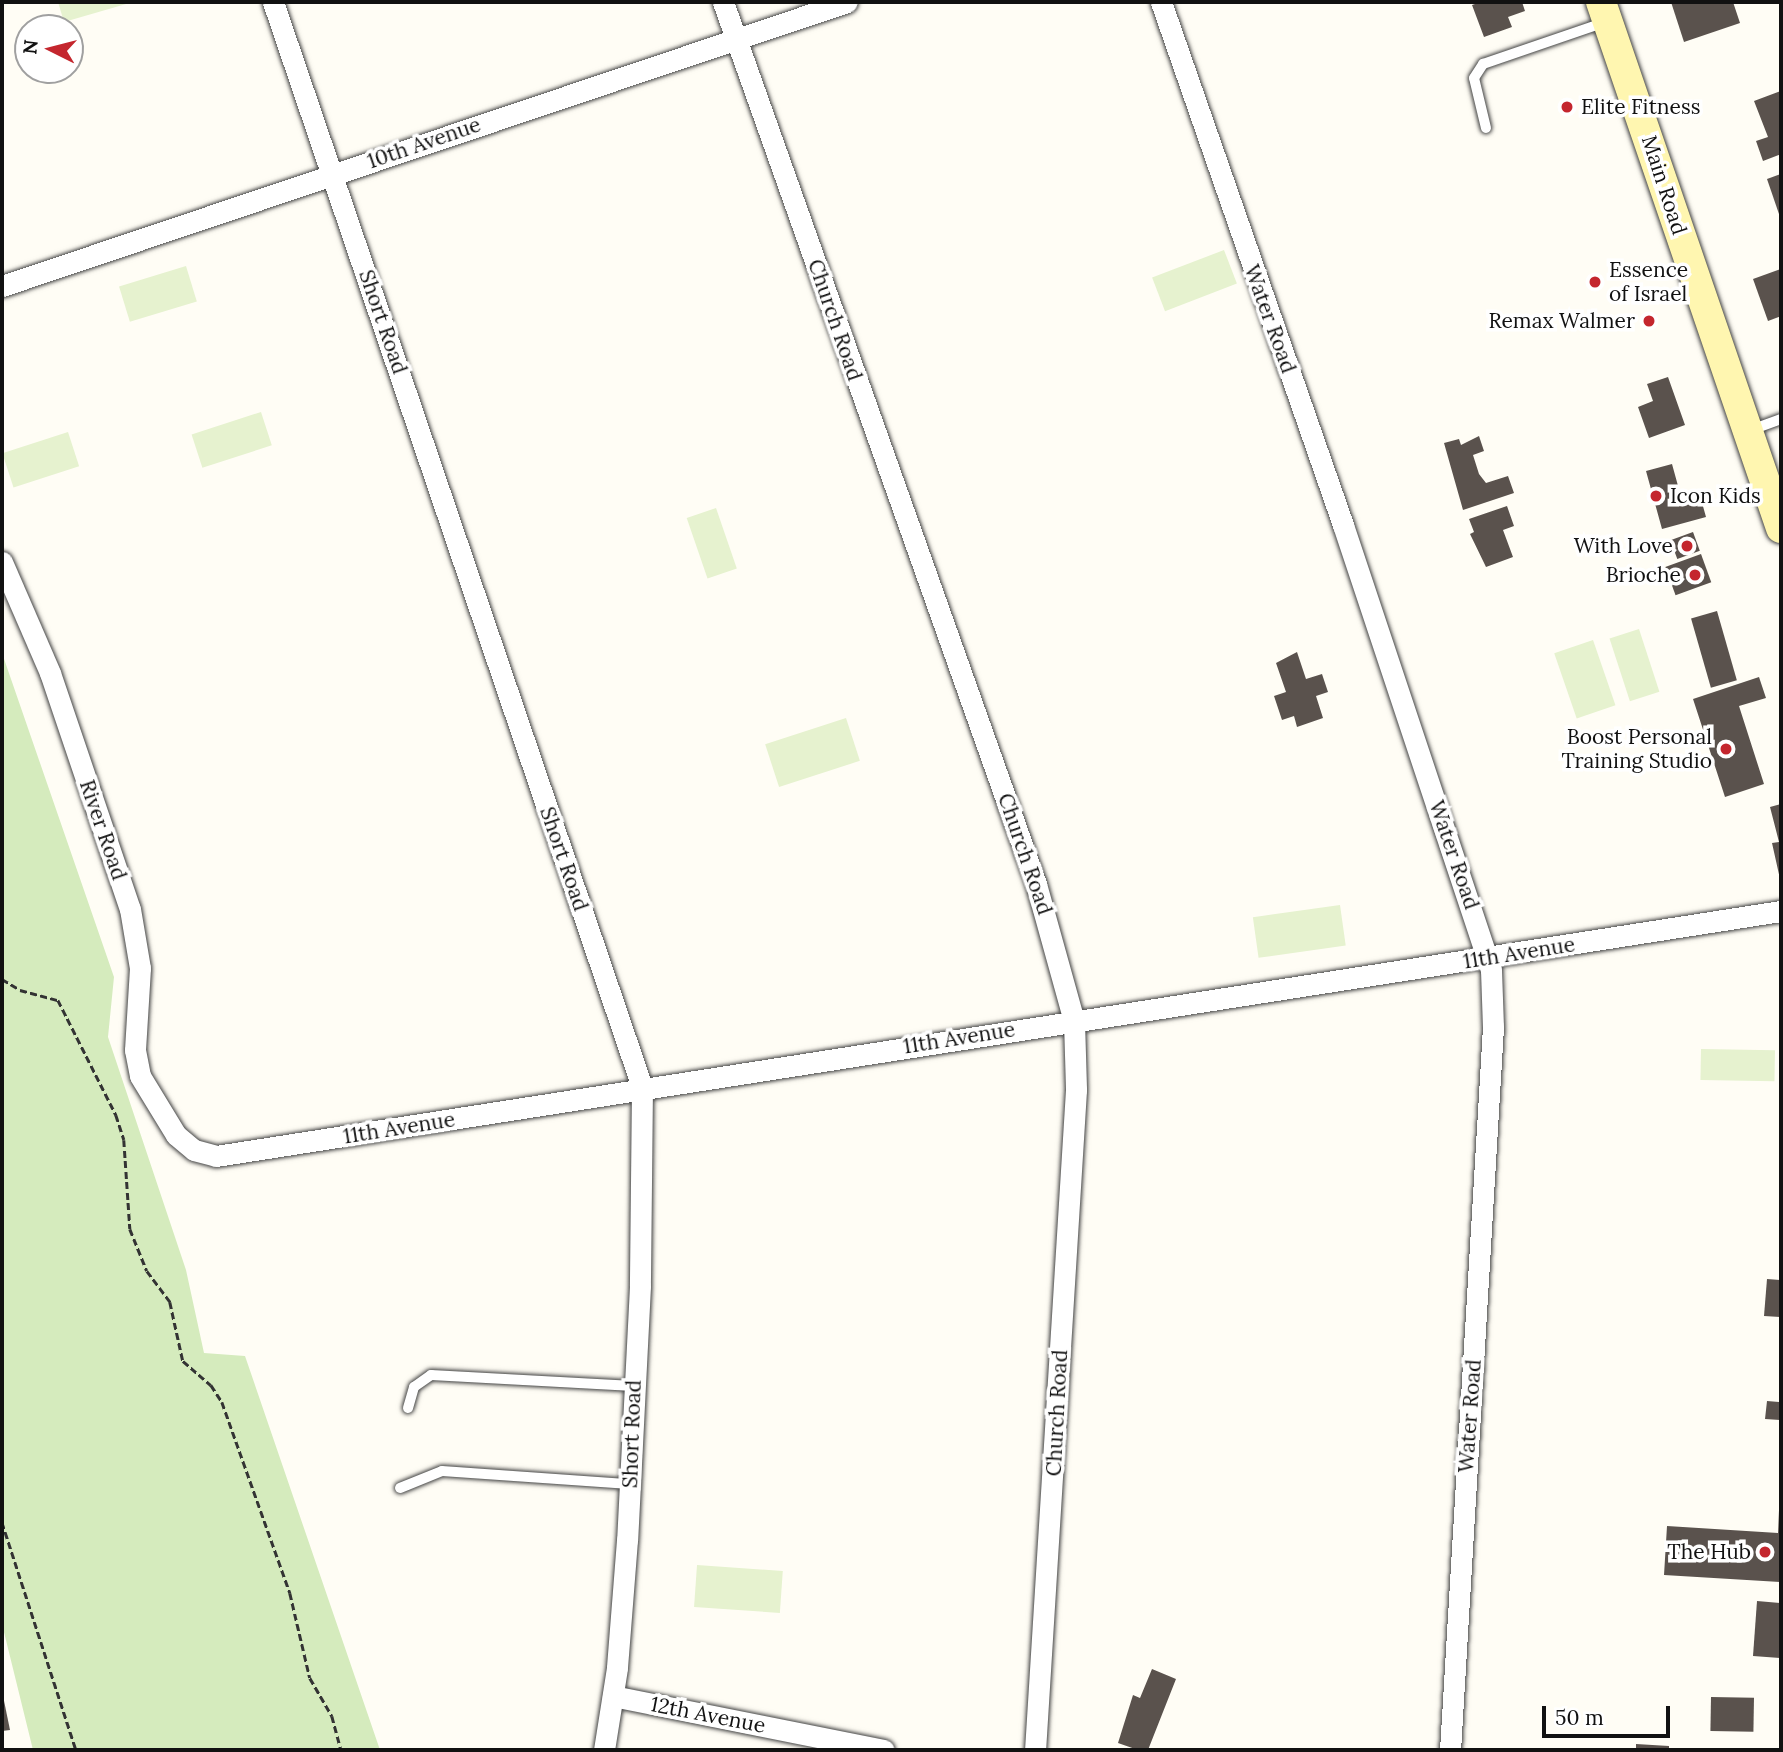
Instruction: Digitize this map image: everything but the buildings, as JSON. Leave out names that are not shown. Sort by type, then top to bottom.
[{"type":"main road","name":"Main Road","points":[[1605,12],[1781,528]]},
{"type":"street","name":"Short Road","points":[[273,2],[335,173],[642,1087],[630,1484],[613,1696],[604,1750]]},
{"type":"street","name":"Church Road","points":[[723,2],[1036,884],[1074,1021],[1076,1090],[1035,1750]]},
{"type":"street","name":"10th Avenue","points":[[2,286],[847,2]]},
{"type":"street","name":"Water Road","points":[[1161,2],[1327,477],[1487,958],[1492,981],[1493,1027],[1450,1750]]},
{"type":"street","name":"River Road","points":[[2,562],[50,673],[130,909],[139,968],[136,1059],[157,1107]]},
{"type":"street","name":"11th Avenue","points":[[157,1107],[186,1145],[223,1157],[642,1087],[1781,911]]},
{"type":"street","name":"12th Avenue","points":[[613,1696],[884,1750]]},
{"type":"lane","points":[[1486,128],[1474,78],[1483,64],[1605,12]]},
{"type":"lane","points":[[1748,431],[1781,419]]},
{"type":"lane","points":[[408,1408],[414,1387],[431,1375],[634,1386]]},
{"type":"lane","points":[[400,1488],[442,1471],[630,1484]]},
{"type":"path","points":[[2,979],[20,990],[58,1000],[116,1115],[124,1140],[130,1229],[147,1271],[170,1302],[183,1361],[211,1385],[222,1402],[290,1594],[310,1678],[332,1716],[341,1750]]},
{"type":"path","points":[[2,1522],[76,1750]]},
{"type":"green space","points":[[58,2],[133,2],[84,16],[84,14],[62,14]]},
{"type":"green space","points":[[1224,250],[1237,284],[1165,311],[1152,278]]},
{"type":"green space","points":[[186,266],[197,301],[130,322],[119,286]]},
{"type":"green space","points":[[261,412],[272,445],[202,468],[192,435]]},
{"type":"green space","points":[[68,432],[79,466],[14,488],[2,453]]},
{"type":"green space","points":[[716,508],[737,569],[708,579],[687,518]]},
{"type":"green space","points":[[1639,629],[1659,692],[1630,701],[1610,639]]},
{"type":"green space","points":[[1593,640],[1615,705],[1577,719],[1554,653]]},
{"type":"green space","points":[[2,653],[114,977],[108,1037],[186,1270],[204,1353],[245,1356],[380,1750],[33,1750],[2,1624]]},
{"type":"green space","points":[[846,718],[860,761],[779,787],[765,744]]},
{"type":"green space","points":[[1340,905],[1346,946],[1259,958],[1253,917]]},
{"type":"green space","points":[[1701,1049],[1775,1050],[1774,1081],[1700,1080]]},
{"type":"green space","points":[[697,1565],[783,1571],[780,1613],[694,1607]]},
{"type":"place","name":"Elite Fitness","points":[[1567,107]]},
{"type":"place","name":"Essence of Israel","points":[[1595,282]]},
{"type":"place","name":"Remax Walmer","points":[[1649,321]]},
{"type":"place","name":"Icon Kids","points":[[1656,496]]},
{"type":"place","name":"With Love","points":[[1687,546]]},
{"type":"place","name":"Brioche","points":[[1695,575]]},
{"type":"place","name":"Boost Personal Training Studio","points":[[1726,749]]},
{"type":"place","name":"The Hub","points":[[1765,1552]]}]
